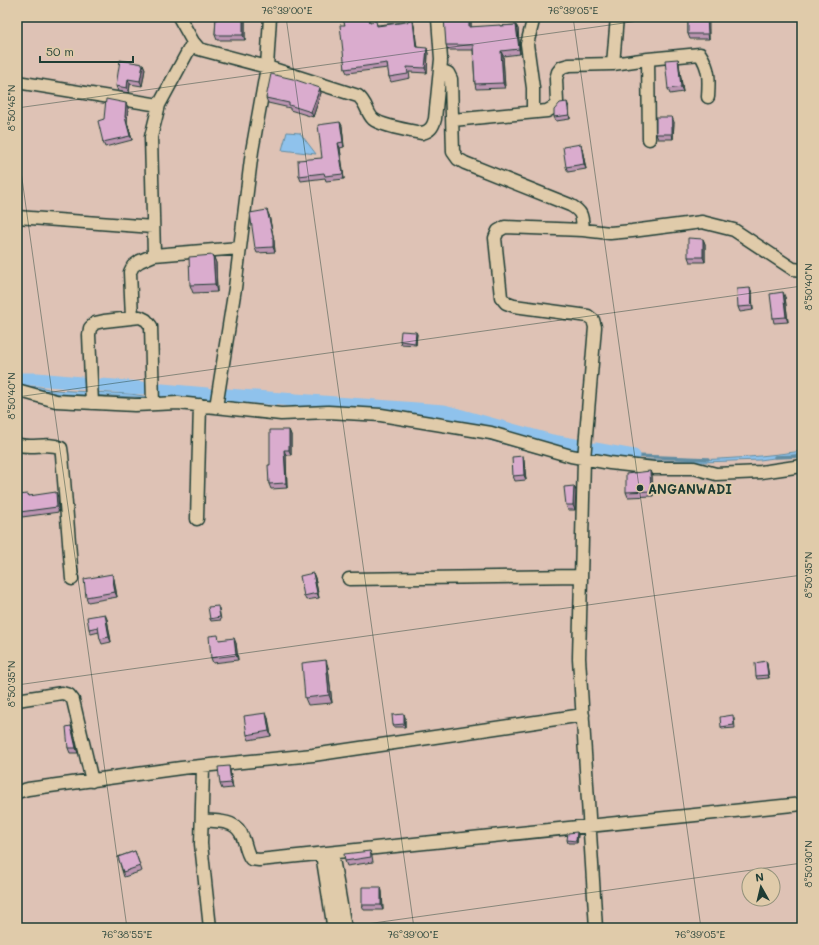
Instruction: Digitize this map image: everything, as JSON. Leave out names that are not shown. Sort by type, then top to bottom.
[{"type":"street","points":[[179,17],[192,42],[199,49],[267,67],[358,96],[363,100],[373,119],[379,123],[422,134],[433,126],[435,119],[441,59]]},
{"type":"street","points":[[216,407],[235,288],[252,151],[267,67],[270,17]]},
{"type":"street","points":[[439,17],[441,59],[440,70],[448,73],[451,79],[453,152],[458,159],[466,163],[570,205],[581,214],[584,230]]},
{"type":"street","points":[[533,112],[533,88],[527,44],[534,17]]},
{"type":"street","points":[[613,64],[617,17]]},
{"type":"street","points":[[154,255],[151,137],[159,105],[192,42]]},
{"type":"street","points":[[452,120],[547,111],[554,107],[557,102],[556,78],[558,72],[562,67],[569,65],[613,64],[648,58],[700,54],[706,62],[709,74],[708,97]]},
{"type":"street","points":[[648,58],[649,139]]},
{"type":"street","points":[[17,82],[159,105]]},
{"type":"street","points":[[17,217],[153,227]]},
{"type":"street","points":[[596,928],[579,658],[584,459],[595,335],[593,320],[588,316],[514,306],[506,303],[501,297],[495,238],[498,231],[506,227],[618,232],[702,222],[734,230],[793,269],[802,270]]},
{"type":"street","points":[[132,318],[130,272],[133,266],[140,261],[154,255],[239,248]]},
{"type":"street","points":[[92,403],[90,328],[95,323],[140,317],[146,320],[151,326],[153,404]]},
{"type":"street","points":[[17,390],[56,401],[135,405],[178,403],[281,414],[328,412],[381,415],[491,434],[584,459],[654,468],[694,468],[716,474],[761,472],[802,466]]},
{"type":"street","points":[[197,519],[200,405]]},
{"type":"street","points":[[17,444],[26,446],[55,445],[61,448],[72,579]]},
{"type":"street","points":[[349,579],[581,576]]},
{"type":"street","points":[[17,700],[62,693],[69,695],[73,700],[92,781]]},
{"type":"street","points":[[17,792],[28,789],[180,768],[203,767],[314,755],[583,715]]},
{"type":"street","points":[[203,767],[202,855],[210,928]]},
{"type":"street","points":[[202,820],[234,824],[240,829],[247,853],[251,859],[259,860],[802,804]]},
{"type":"street","points":[[327,853],[333,921],[332,928]]},
{"type":"street","points":[[327,853],[345,928]]},
{"type":"water","points":[[287,132],[300,133],[316,154],[282,150]]},
{"type":"water","points":[[17,385],[40,387],[52,390],[131,394],[167,400],[352,413],[422,421],[566,459],[536,453],[439,426],[135,397],[61,394]]},
{"type":"water","points":[[802,451],[802,454],[760,460],[646,464],[631,459],[717,459]]},
{"type":"building","points":[[216,17],[243,17],[243,35],[215,35]]},
{"type":"building","points":[[342,17],[368,17],[370,22],[376,21],[377,26],[413,21],[416,47],[427,48],[425,68],[407,67],[408,74],[389,77],[387,63],[345,69],[340,25],[345,25]]},
{"type":"building","points":[[444,17],[469,17],[469,27],[516,25],[519,49],[501,51],[503,83],[475,84],[473,45],[446,45]]},
{"type":"building","points":[[688,17],[707,17],[708,34],[688,34]]},
{"type":"building","points":[[678,59],[681,87],[668,89],[665,60]]},
{"type":"building","points":[[120,60],[143,64],[140,81],[128,79],[127,88],[116,86]]},
{"type":"building","points":[[271,74],[293,79],[320,88],[311,112],[289,105],[289,103],[266,98]]},
{"type":"building","points":[[106,99],[126,103],[125,117],[130,136],[103,142],[98,121],[104,119]]},
{"type":"building","points":[[567,102],[569,115],[554,117],[554,110],[560,103]]},
{"type":"building","points":[[656,117],[672,117],[672,134],[656,134]]},
{"type":"building","points":[[340,122],[343,142],[338,143],[343,174],[325,176],[324,173],[299,176],[298,160],[322,158],[318,125]]},
{"type":"building","points":[[581,144],[584,164],[566,167],[563,147]]},
{"type":"building","points":[[267,210],[273,236],[273,247],[255,248],[250,213]]},
{"type":"building","points":[[688,238],[703,239],[703,257],[688,257]]},
{"type":"building","points":[[213,255],[215,284],[190,285],[189,257]]},
{"type":"building","points":[[750,288],[752,306],[738,307],[737,289]]},
{"type":"building","points":[[783,292],[786,317],[773,318],[770,294]]},
{"type":"building","points":[[401,331],[416,332],[415,343],[400,341]]},
{"type":"building","points":[[270,430],[289,430],[289,450],[284,450],[286,483],[269,484],[268,465],[270,465]]},
{"type":"building","points":[[523,456],[524,475],[513,476],[512,457]]},
{"type":"building","name":"ANGANWADI","points":[[650,471],[651,491],[626,492],[626,474]]},
{"type":"building","points":[[574,486],[573,505],[566,505],[564,487]]},
{"type":"building","points":[[56,492],[57,507],[20,512],[17,495],[28,494],[29,496]]},
{"type":"building","points":[[313,573],[317,593],[304,596],[300,576]]},
{"type":"building","points":[[112,574],[115,592],[86,597],[84,579]]},
{"type":"building","points":[[218,606],[220,617],[210,619],[208,607]]},
{"type":"building","points":[[105,614],[109,637],[100,639],[98,627],[89,629],[87,617]]},
{"type":"building","points":[[218,635],[219,640],[234,638],[236,655],[211,658],[209,636]]},
{"type":"building","points":[[326,660],[329,695],[305,698],[302,663]]},
{"type":"building","points":[[766,661],[768,675],[756,676],[755,663]]},
{"type":"building","points":[[266,713],[269,731],[247,735],[244,716]]},
{"type":"building","points":[[404,714],[404,724],[393,725],[392,715]]},
{"type":"building","points":[[733,715],[734,725],[721,727],[720,717]]},
{"type":"building","points":[[71,726],[76,748],[68,748],[66,727]]},
{"type":"building","points":[[229,766],[231,783],[220,784],[218,767]]},
{"type":"building","points":[[577,832],[576,841],[567,840],[568,833]]},
{"type":"building","points":[[135,851],[140,866],[123,872],[118,857]]},
{"type":"building","points":[[370,851],[371,857],[345,861],[344,854]]},
{"type":"building","points":[[362,887],[381,887],[381,905],[362,905]]},
{"type":"waterway","points":[[17,379],[37,379],[81,383]]},
{"type":"waterway","points":[[101,385],[142,388]]},
{"type":"waterway","points":[[162,390],[207,394]]},
{"type":"waterway","points":[[227,395],[444,411],[552,441],[575,445]]},
{"type":"waterway","points":[[595,449],[634,456]]},
{"type":"waterway","points":[[634,456],[708,459]]},
{"type":"waterway","points":[[775,457],[802,456]]},
{"type":"place","name":"ANGANWADI","points":[[640,488]]}]
